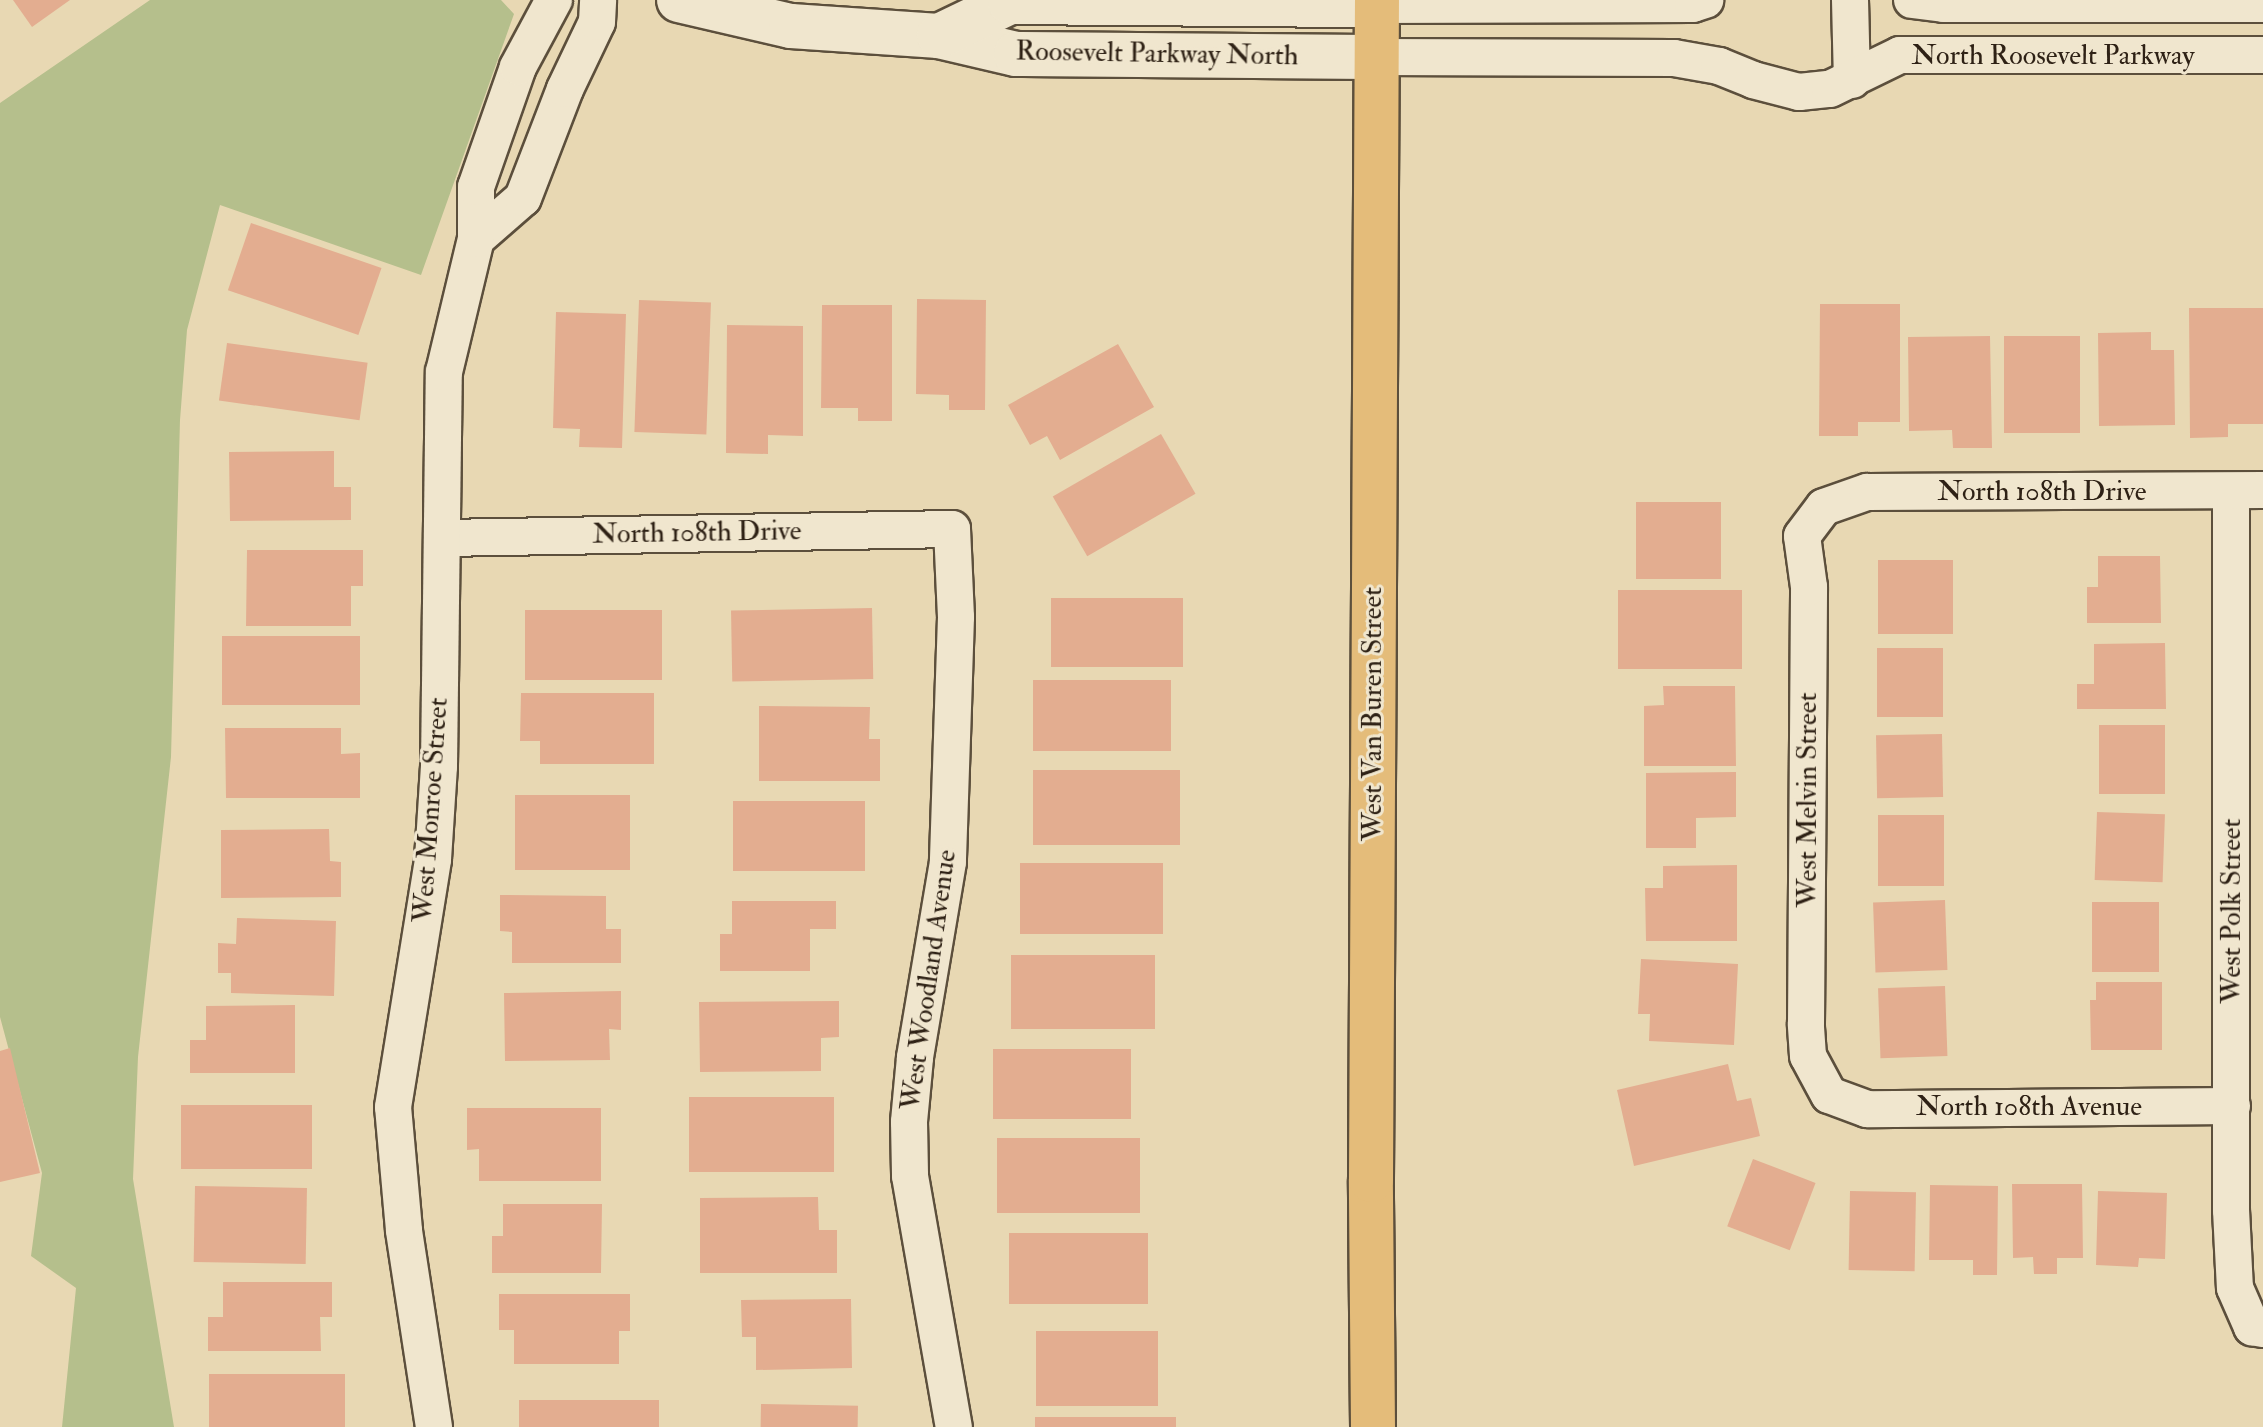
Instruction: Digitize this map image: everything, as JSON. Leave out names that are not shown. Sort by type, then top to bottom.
[{"type":"main road","name":"West Van Buren Street","points":[[1373,1427],[1371,1164],[1377,2]]},
{"type":"street","name":"West Monroe Street","points":[[434,1427],[404,1230],[393,1107],[433,859],[439,766],[444,372],[476,239],[476,187],[518,67],[554,0]]},
{"type":"street","points":[[476,239],[523,198],[565,89],[597,22],[598,0]]},
{"type":"street","name":"Roosevelt Parkway North","points":[[679,0],[791,26],[939,36],[1016,54],[1376,57]]},
{"type":"street","points":[[1377,2],[1693,4],[1705,0]]},
{"type":"street","points":[[1850,0],[1852,80]]},
{"type":"street","name":"North Roosevelt Parkway","points":[[1912,0],[1932,4],[2263,4]]},
{"type":"street","name":"Roosevelt Parkway North","points":[[939,36],[1010,2],[1377,2]]},
{"type":"street","points":[[2071,4],[2072,55]]},
{"type":"street","name":"North Roosevelt Parkway","points":[[1376,57],[1674,58],[1719,66],[1753,80],[1799,92],[1830,89],[1900,55],[2263,55]]},
{"type":"street","name":"North 108th Drive","points":[[1824,507],[1867,492],[2247,491]]},
{"type":"street","name":"West Polk Street","points":[[2247,491],[2232,1106],[2235,1288],[2258,1328]]},
{"type":"street","name":"West Melvin Street","points":[[1824,507],[1802,536],[1809,587],[1806,1024],[1808,1056],[1829,1095]]},
{"type":"street","name":"North 108th Drive","points":[[443,538],[952,529]]},
{"type":"street","name":"West Woodland Avenue","points":[[952,529],[956,617],[948,862],[915,1058],[909,1122],[910,1176],[954,1427]]},
{"type":"street","name":"North 108th Avenue","points":[[1829,1095],[1867,1109],[2232,1106]]},
{"type":"green space","points":[[150,0],[501,0],[514,14],[421,275],[220,205],[187,330],[180,420],[171,757],[138,1057],[133,1179],[174,1427],[62,1427],[76,1288],[31,1256],[42,1173],[0,1017],[0,103]]},
{"type":"building","points":[[13,0],[70,0],[32,27]]},
{"type":"building","points":[[251,223],[381,268],[358,335],[228,290]]},
{"type":"building","points":[[917,299],[986,300],[985,410],[949,410],[949,395],[916,394]]},
{"type":"building","points":[[639,300],[711,303],[706,434],[634,432]]},
{"type":"building","points":[[1820,304],[1900,304],[1900,422],[1858,422],[1858,436],[1819,436]]},
{"type":"building","points":[[822,305],[892,305],[892,421],[858,421],[858,408],[821,408]]},
{"type":"building","points":[[2189,308],[2263,308],[2263,424],[2228,424],[2228,437],[2190,438]]},
{"type":"building","points":[[556,312],[626,314],[622,448],[579,447],[580,429],[553,428]]},
{"type":"building","points":[[727,325],[803,326],[803,436],[768,435],[768,454],[726,453]]},
{"type":"building","points":[[2151,332],[2151,350],[2174,350],[2175,425],[2099,426],[2098,333]]},
{"type":"building","points":[[1990,336],[1992,448],[1953,448],[1952,430],[1909,431],[1908,337]]},
{"type":"building","points":[[2004,336],[2080,336],[2080,433],[2004,433]]},
{"type":"building","points":[[227,343],[368,363],[360,420],[219,400]]},
{"type":"building","points":[[1118,344],[1154,407],[1060,460],[1047,436],[1030,445],[1008,405]]},
{"type":"building","points":[[1161,434],[1196,494],[1087,556],[1053,496]]},
{"type":"building","points":[[334,451],[334,487],[351,487],[351,520],[230,521],[229,452]]},
{"type":"building","points":[[1636,502],[1721,502],[1721,579],[1636,579]]},
{"type":"building","points":[[247,550],[363,550],[363,586],[351,586],[351,626],[246,626]]},
{"type":"building","points":[[2098,556],[2160,556],[2161,623],[2087,623],[2087,587],[2098,587]]},
{"type":"building","points":[[1878,560],[1953,560],[1953,634],[1878,634]]},
{"type":"building","points":[[1618,590],[1742,590],[1742,669],[1618,669]]},
{"type":"building","points":[[1051,598],[1183,598],[1183,667],[1051,667]]},
{"type":"building","points":[[872,608],[873,679],[732,681],[731,610]]},
{"type":"building","points":[[525,610],[662,610],[662,680],[525,680]]},
{"type":"building","points":[[222,636],[360,636],[360,705],[222,705]]},
{"type":"building","points":[[2165,643],[2166,709],[2077,709],[2077,684],[2094,684],[2094,644]]},
{"type":"building","points":[[1877,648],[1943,648],[1943,717],[1877,717]]},
{"type":"building","points":[[1033,680],[1171,680],[1171,751],[1033,751]]},
{"type":"building","points":[[1663,686],[1735,686],[1736,766],[1644,766],[1644,706],[1664,705]]},
{"type":"building","points":[[521,693],[654,693],[654,764],[540,764],[540,741],[520,741]]},
{"type":"building","points":[[759,706],[870,707],[869,739],[880,739],[880,781],[759,781]]},
{"type":"building","points":[[2099,725],[2165,725],[2165,794],[2099,794]]},
{"type":"building","points":[[225,728],[341,728],[341,754],[360,753],[360,798],[226,798]]},
{"type":"building","points":[[1942,734],[1943,797],[1877,798],[1876,735]]},
{"type":"building","points":[[1033,770],[1180,770],[1180,845],[1033,845]]},
{"type":"building","points":[[1736,772],[1736,817],[1696,818],[1696,848],[1646,848],[1646,773]]},
{"type":"building","points":[[515,795],[630,795],[630,870],[515,870]]},
{"type":"building","points":[[733,801],[865,801],[865,871],[733,871]]},
{"type":"building","points":[[2097,812],[2165,814],[2163,882],[2095,880]]},
{"type":"building","points":[[1878,815],[1944,815],[1944,886],[1878,886]]},
{"type":"building","points":[[329,829],[330,861],[341,862],[341,897],[221,898],[221,830]]},
{"type":"building","points":[[1020,863],[1163,863],[1163,934],[1020,934]]},
{"type":"building","points":[[1737,865],[1737,941],[1646,941],[1645,888],[1663,888],[1663,866]]},
{"type":"building","points":[[500,895],[606,896],[606,929],[621,929],[621,963],[512,963],[512,932],[500,931]]},
{"type":"building","points":[[1945,900],[1947,970],[1875,972],[1873,903]]},
{"type":"building","points":[[732,901],[836,901],[836,929],[810,929],[810,971],[720,971],[720,934],[732,934]]},
{"type":"building","points":[[2092,902],[2159,902],[2159,972],[2092,972]]},
{"type":"building","points":[[237,918],[336,921],[334,996],[231,993],[231,973],[218,973],[218,943],[236,944]]},
{"type":"building","points":[[1011,955],[1155,955],[1155,1029],[1011,1029]]},
{"type":"building","points":[[1641,959],[1738,964],[1734,1045],[1649,1041],[1650,1014],[1638,1014]]},
{"type":"building","points":[[2096,982],[2162,982],[2162,1050],[2091,1050],[2090,1000],[2096,1000]]},
{"type":"building","points":[[1945,986],[1947,1056],[1880,1058],[1878,988]]},
{"type":"building","points":[[621,991],[621,1030],[609,1029],[610,1060],[505,1061],[504,993]]},
{"type":"building","points":[[839,1001],[839,1037],[821,1038],[821,1071],[700,1072],[699,1002]]},
{"type":"building","points":[[295,1005],[295,1073],[190,1073],[190,1040],[206,1040],[206,1006]]},
{"type":"building","points":[[10,1048],[40,1173],[0,1182],[0,1051]]},
{"type":"building","points":[[993,1049],[1131,1049],[1131,1119],[993,1119]]},
{"type":"building","points":[[1728,1064],[1737,1101],[1751,1098],[1760,1136],[1634,1166],[1617,1090]]},
{"type":"building","points":[[689,1097],[834,1097],[834,1172],[689,1172]]},
{"type":"building","points":[[181,1105],[312,1105],[312,1169],[181,1169]]},
{"type":"building","points":[[467,1108],[601,1108],[601,1181],[479,1181],[479,1149],[467,1150]]},
{"type":"building","points":[[997,1138],[1140,1138],[1140,1213],[997,1213]]},
{"type":"building","points":[[1753,1159],[1816,1183],[1790,1250],[1727,1226]]},
{"type":"building","points":[[2012,1184],[2082,1184],[2083,1258],[2057,1258],[2057,1274],[2034,1274],[2033,1257],[2013,1258]]},
{"type":"building","points":[[1930,1185],[1998,1186],[1997,1275],[1973,1275],[1973,1260],[1929,1260]]},
{"type":"building","points":[[195,1186],[307,1188],[306,1264],[194,1262]]},
{"type":"building","points":[[1850,1191],[1916,1192],[1915,1271],[1849,1270]]},
{"type":"building","points":[[2098,1191],[2167,1193],[2165,1259],[2139,1258],[2138,1267],[2096,1265]]},
{"type":"building","points":[[818,1197],[819,1230],[837,1230],[837,1273],[700,1273],[700,1198]]},
{"type":"building","points":[[503,1204],[602,1204],[601,1273],[492,1273],[492,1236],[503,1236]]},
{"type":"building","points":[[1009,1233],[1148,1233],[1148,1304],[1009,1304]]},
{"type":"building","points":[[223,1282],[332,1282],[332,1317],[320,1317],[321,1351],[208,1351],[208,1317],[223,1317]]},
{"type":"building","points":[[499,1294],[630,1294],[630,1331],[619,1331],[619,1364],[514,1364],[514,1330],[499,1330]]},
{"type":"building","points":[[851,1299],[852,1368],[756,1370],[756,1337],[742,1337],[741,1300]]},
{"type":"building","points":[[1036,1331],[1158,1331],[1158,1406],[1036,1406]]},
{"type":"building","points":[[209,1374],[345,1374],[345,1427],[209,1427]]},
{"type":"building","points":[[519,1400],[659,1400],[659,1427],[519,1427]]},
{"type":"building","points":[[761,1404],[858,1406],[858,1427],[761,1427]]},
{"type":"building","points":[[1035,1417],[1176,1417],[1176,1427],[1035,1427]]}]
